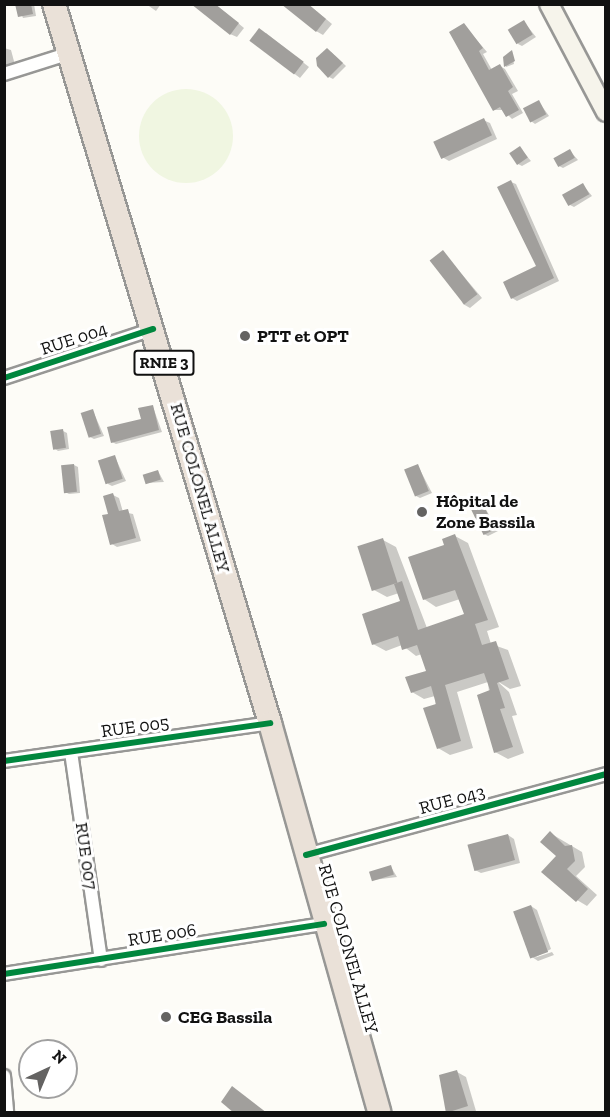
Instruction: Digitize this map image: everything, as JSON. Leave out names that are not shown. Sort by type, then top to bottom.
[{"type":"highway","name":"RUE COLONEL ALLEY","points":[[54,4],[67,54],[153,328],[270,723],[324,924],[380,1113]]},
{"type":"main road","points":[[549,4],[606,112]]},
{"type":"street","points":[[4,74],[67,54]]},
{"type":"street","name":"RUE 004","points":[[4,378],[153,328]]},
{"type":"street","name":"RUE 005","points":[[4,761],[270,723]]},
{"type":"street","name":"RUE 007","points":[[71,752],[101,960]]},
{"type":"street","name":"RUE 043","points":[[306,855],[606,774]]},
{"type":"street","name":"RUE 006","points":[[4,974],[324,924]]},
{"type":"street","points":[[4,1076],[7,1113]]},
{"type":"green space","points":[[186,89],[204,93],[219,103],[229,118],[233,136],[229,154],[219,169],[204,179],[186,183],[168,179],[153,169],[143,154],[139,136],[143,118],[153,103],[168,93]]},
{"type":"building","points":[[15,4],[31,4],[33,14],[18,17]]},
{"type":"building","points":[[191,4],[215,4],[239,23],[230,35]]},
{"type":"building","points":[[281,4],[308,4],[326,19],[316,32]]},
{"type":"building","points":[[524,20],[533,35],[516,44],[508,30]]},
{"type":"building","points":[[464,23],[483,48],[479,51],[489,70],[500,64],[513,87],[508,91],[519,110],[506,117],[500,107],[493,111],[449,32]]},
{"type":"building","points":[[259,28],[304,62],[294,74],[249,41]]},
{"type":"building","points":[[327,48],[343,63],[328,78],[317,66],[316,58]]},
{"type":"building","points":[[512,50],[515,61],[504,67],[503,57]]},
{"type":"building","points":[[539,100],[546,114],[530,122],[523,108]]},
{"type":"building","points":[[484,118],[492,135],[441,159],[433,142]]},
{"type":"building","points":[[520,146],[528,158],[517,165],[509,153]]},
{"type":"building","points":[[570,149],[575,158],[558,167],[553,158]]},
{"type":"building","points":[[511,180],[554,278],[511,299],[503,282],[536,266],[497,187]]},
{"type":"building","points":[[583,183],[589,194],[568,206],[562,195]]},
{"type":"building","points":[[443,250],[477,294],[464,305],[430,260]]},
{"type":"building","points":[[153,405],[159,430],[111,443],[107,427],[141,419],[138,408]]},
{"type":"building","points":[[93,409],[101,434],[89,438],[81,413]]},
{"type":"building","points":[[63,429],[66,448],[53,450],[50,431]]},
{"type":"building","points":[[115,455],[123,479],[106,484],[98,461]]},
{"type":"building","points":[[74,464],[77,492],[64,493],[61,465]]},
{"type":"building","points":[[418,464],[429,491],[415,497],[404,470]]},
{"type":"building","points":[[158,470],[161,480],[146,484],[143,475]]},
{"type":"building","points":[[113,493],[119,511],[128,509],[136,538],[110,545],[102,515],[108,514],[103,496]]},
{"type":"building","points":[[479,496],[495,529],[484,535],[467,502]]},
{"type":"building","points":[[455,534],[488,620],[475,624],[482,645],[496,641],[509,679],[497,683],[505,708],[500,709],[513,747],[494,753],[477,695],[490,690],[484,673],[445,685],[461,741],[437,749],[423,708],[436,704],[431,686],[411,693],[405,677],[426,671],[417,645],[402,650],[398,636],[372,645],[362,614],[400,601],[394,584],[402,581],[418,630],[464,614],[455,590],[423,600],[408,557],[444,545],[442,539]]},
{"type":"building","points":[[383,538],[398,583],[372,591],[357,546]]},
{"type":"building","points":[[550,831],[565,846],[572,845],[575,861],[567,869],[588,889],[576,902],[541,872],[556,856],[540,842]]},
{"type":"building","points":[[508,834],[515,860],[474,871],[467,845]]},
{"type":"building","points":[[391,865],[394,875],[372,881],[369,872]]},
{"type":"building","points":[[531,905],[548,952],[530,958],[513,911]]},
{"type":"building","points":[[457,1070],[468,1106],[446,1113],[439,1075]]},
{"type":"building","points":[[232,1086],[267,1113],[234,1113],[221,1102]]},
{"type":"cycle path","points":[[4,378],[153,329]]},
{"type":"cycle path","points":[[4,761],[270,723]]},
{"type":"cycle path","points":[[306,855],[606,774]]},
{"type":"cycle path","points":[[4,974],[324,924]]},
{"type":"place","name":"PTT et OPT","points":[[245,336]]},
{"type":"place","name":"Hôpital de Zone Bassila","points":[[422,512]]},
{"type":"place","name":"CEG Bassila","points":[[166,1017]]}]
